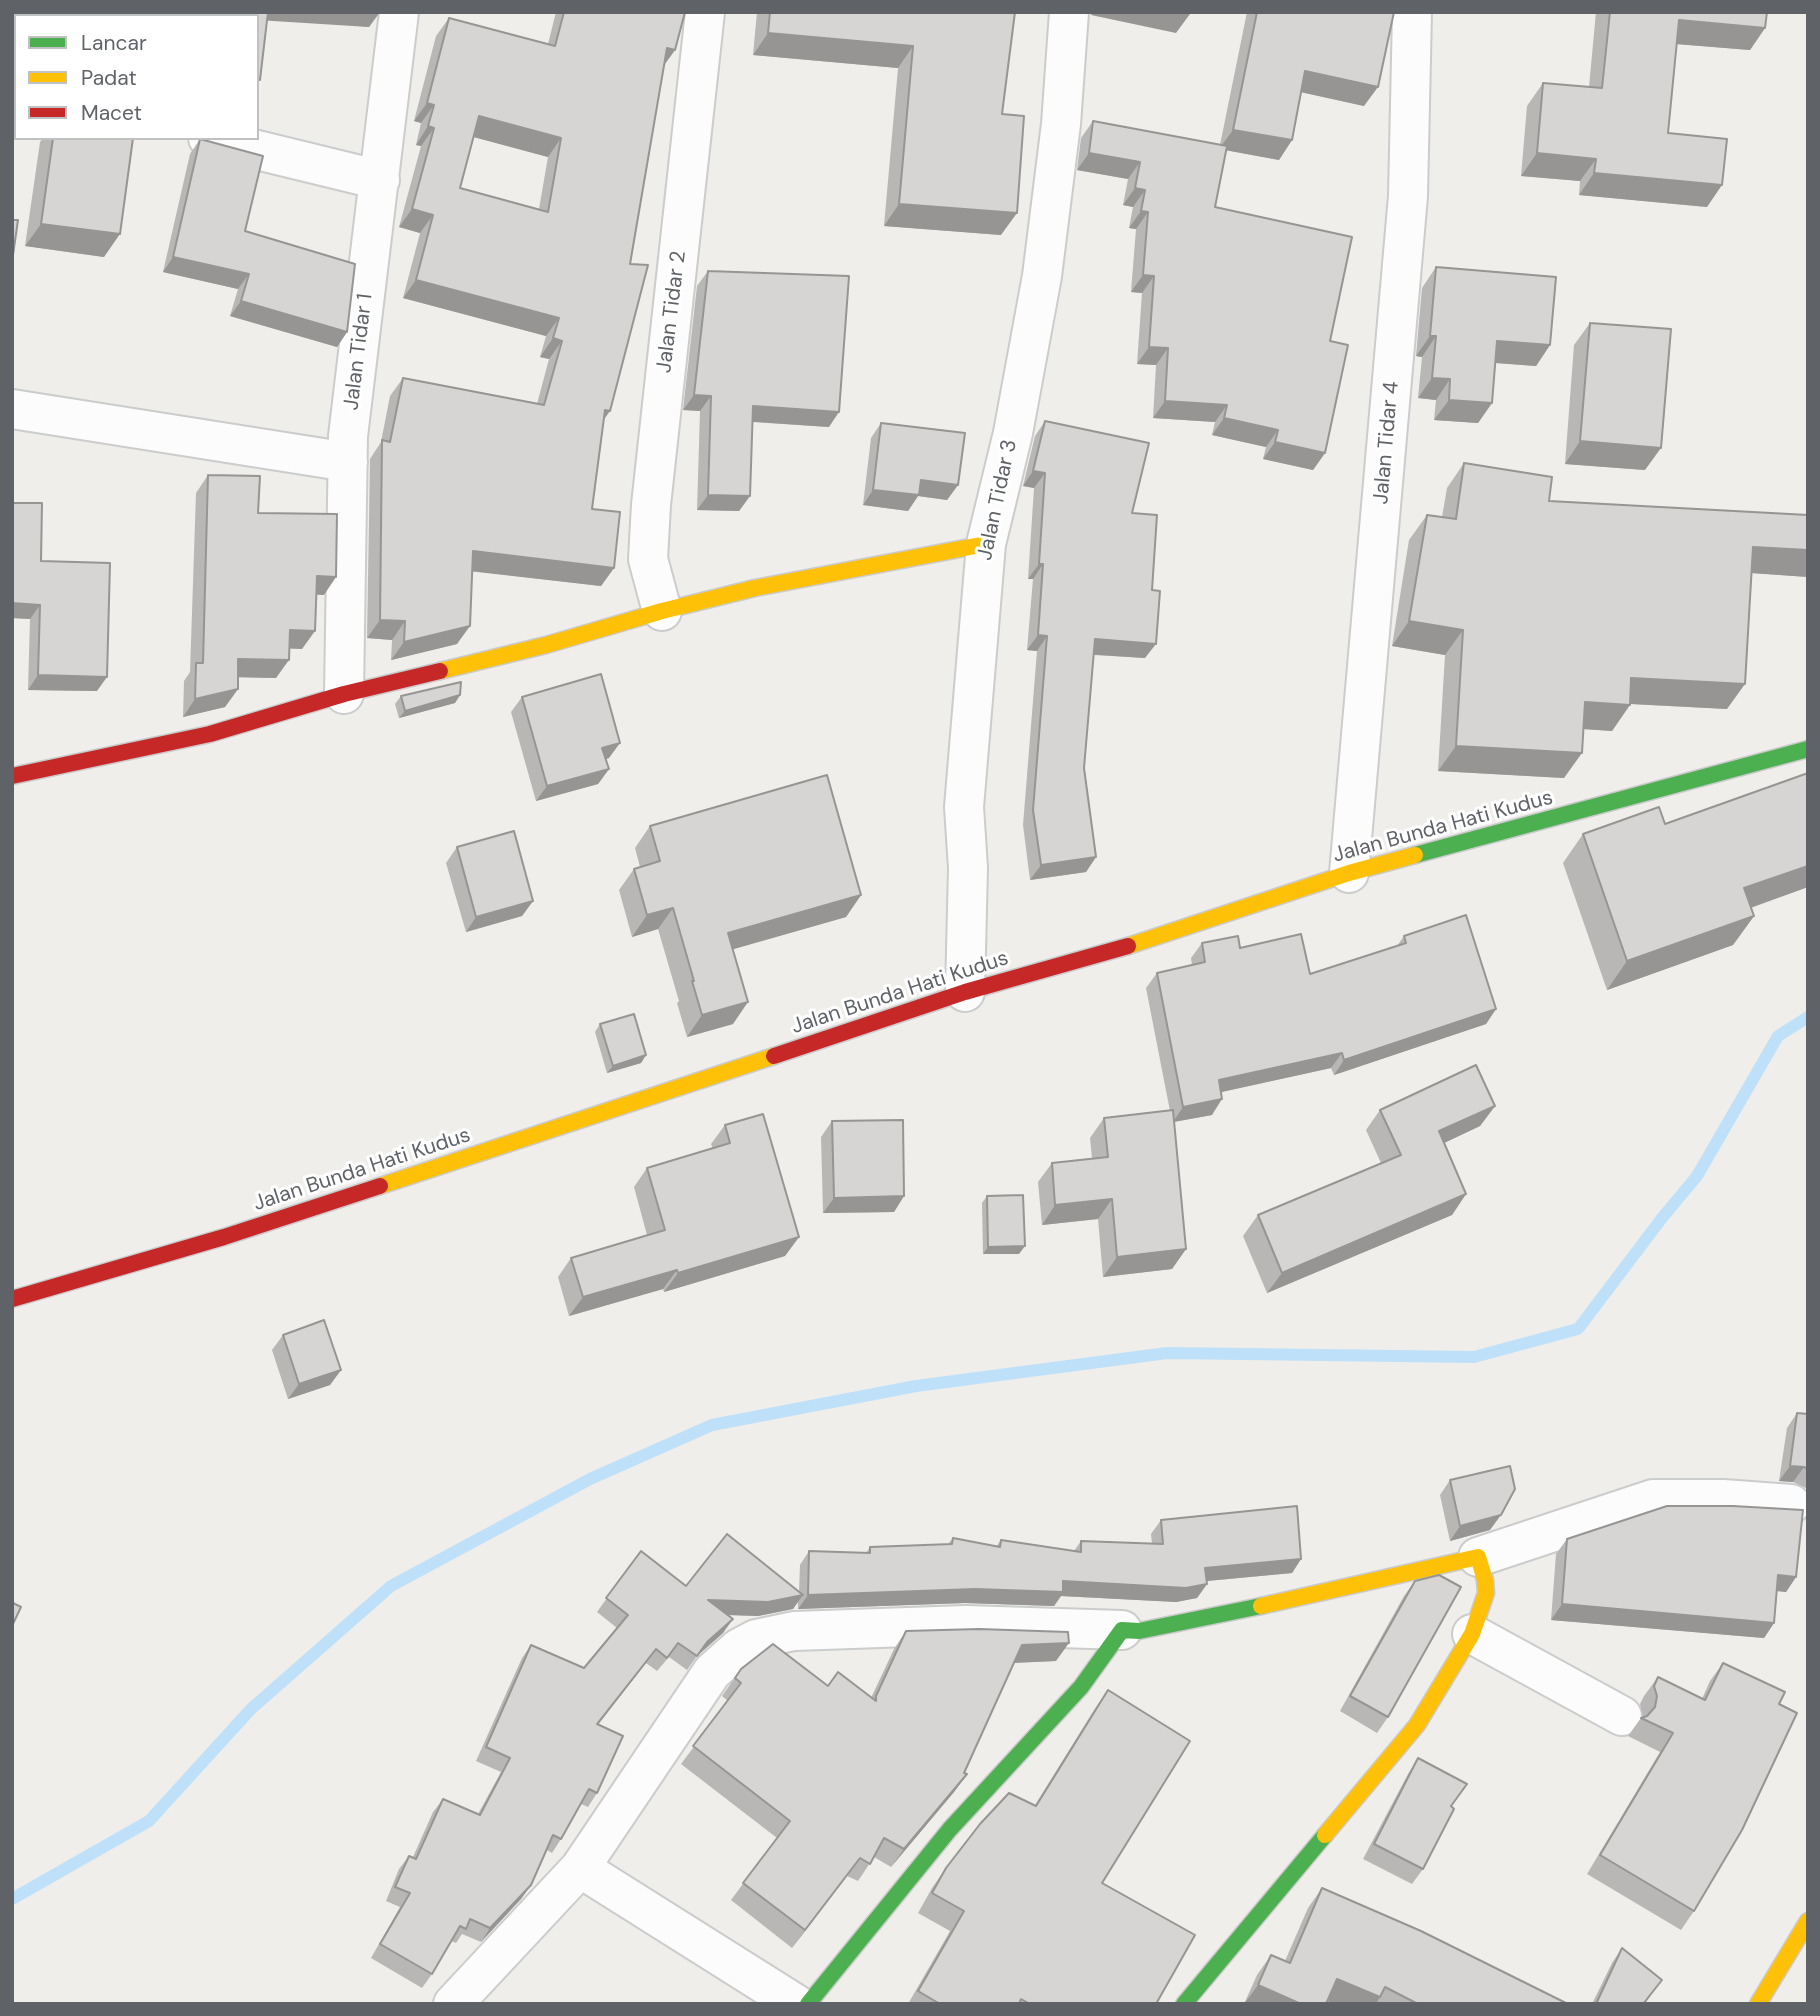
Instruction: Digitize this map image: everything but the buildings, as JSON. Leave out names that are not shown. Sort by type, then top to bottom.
[{"type":"street","name":"Jalan Tidar 1","points":[[344,694],[348,436],[399,12]]},
{"type":"street","name":"Jalan Tidar 2","points":[[662,611],[649,559],[651,505],[705,12]]},
{"type":"street","name":"Jalan Tidar 3","points":[[965,992],[968,868],[964,807],[986,544],[1013,433],[1042,276],[1061,124],[1069,12]]},
{"type":"street","name":"Jalan Tidar 4","points":[[1349,873],[1408,196],[1412,12]]},
{"type":"street","points":[[216,140],[380,180]]},
{"type":"street","points":[[12,409],[348,462]]},
{"type":"street","points":[[12,776],[209,734],[344,694],[546,645],[662,611],[755,588],[986,544]]},
{"type":"street","name":"Jalan Bunda Hati Kudus","points":[[12,1299],[290,1216],[965,992],[1138,943],[1349,873],[1808,749]]},
{"type":"street","points":[[453,2004],[580,1868],[712,1672],[739,1648],[756,1639],[794,1631],[966,1625],[1139,1631],[1478,1558],[1653,1499],[1723,1499],[1791,1504]]},
{"type":"street","points":[[1184,2004],[1417,1725],[1472,1633],[1486,1593],[1478,1558]]},
{"type":"street","points":[[808,2004],[950,1829],[1081,1687],[1122,1630]]},
{"type":"street","points":[[1472,1633],[1622,1716]]},
{"type":"street","points":[[580,1868],[796,2004]]},
{"type":"street","points":[[1758,2004],[1808,1921]]},
{"type":"waterway","points":[[12,1899],[149,1821],[251,1709],[391,1586],[590,1479],[712,1425],[916,1386],[1167,1353],[1474,1357],[1578,1329],[1697,1176],[1778,1036],[1808,1017]]},
{"type":"traffic: fast","points":[[1415,855],[1808,749]]},
{"type":"traffic: fast","points":[[808,2004],[950,1829],[1081,1687],[1122,1630],[1139,1631],[1261,1606]]},
{"type":"traffic: fast","points":[[1184,2004],[1325,1835]]},
{"type":"traffic: slow","points":[[440,671],[755,588],[986,544]]},
{"type":"traffic: slow","points":[[1128,946],[1349,873],[1415,855]]},
{"type":"traffic: slow","points":[[380,1186],[774,1056]]},
{"type":"traffic: slow","points":[[1261,1606],[1478,1557],[1485,1580],[1486,1593],[1472,1634],[1417,1725],[1325,1835]]},
{"type":"traffic: slow","points":[[1758,2004],[1808,1921]]},
{"type":"traffic: jam","points":[[12,776],[210,734],[344,694],[440,671]]},
{"type":"traffic: jam","points":[[774,1056],[965,992],[1128,946]]},
{"type":"traffic: jam","points":[[12,1299],[224,1237],[380,1186]]}]
